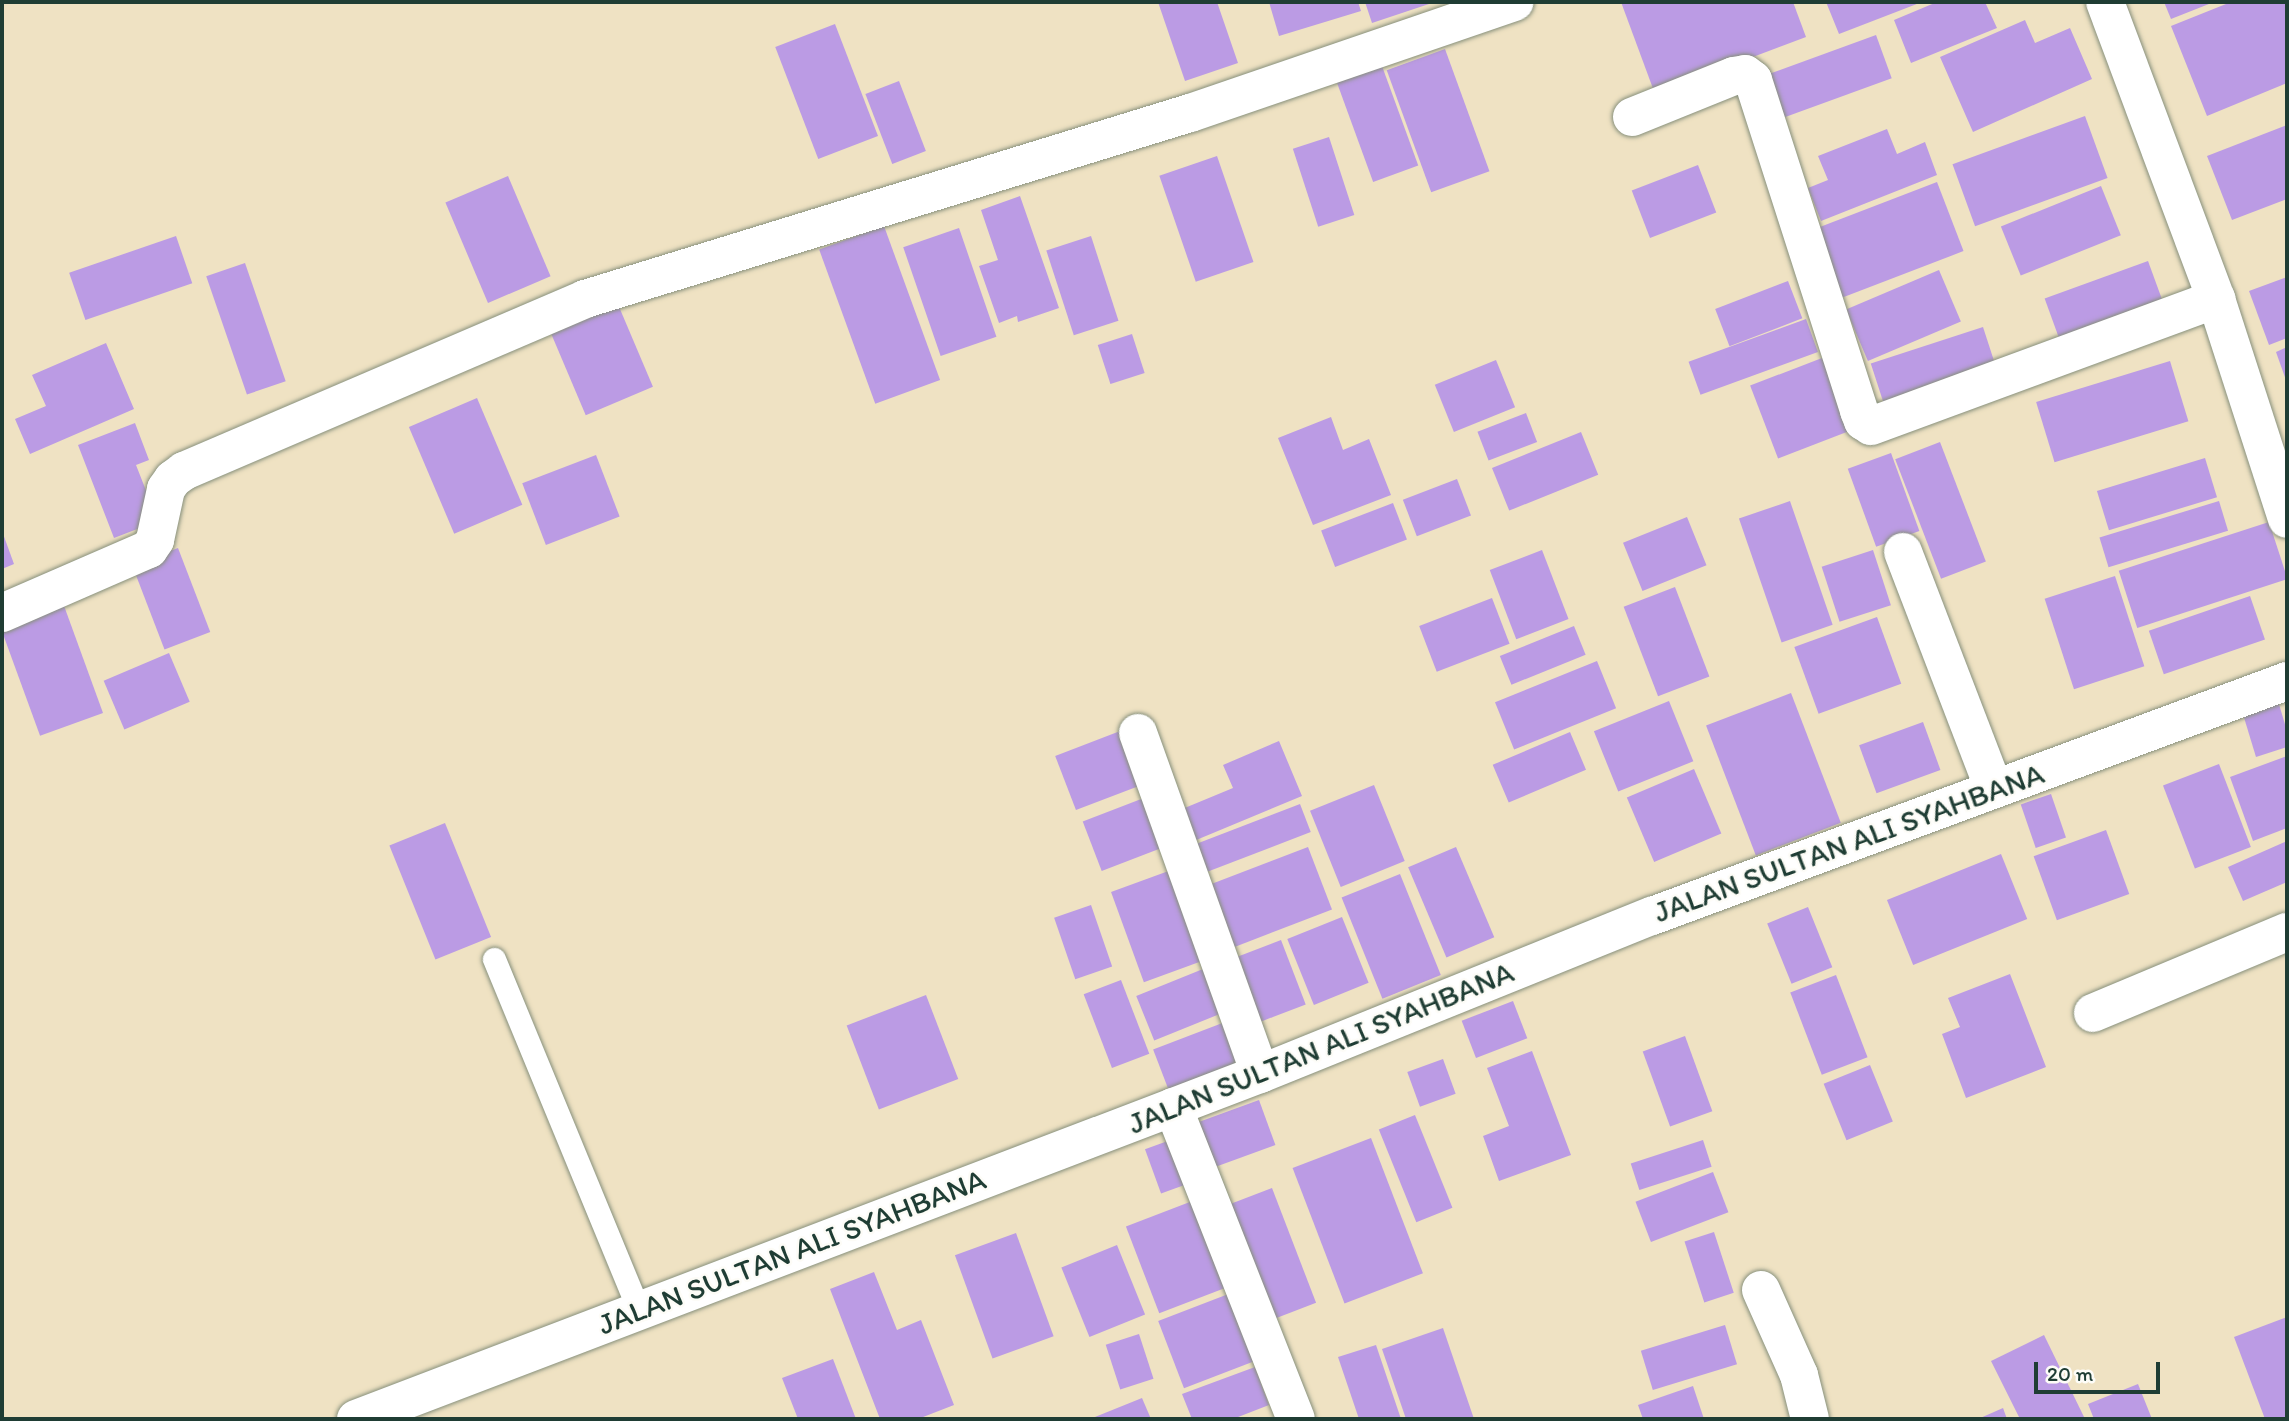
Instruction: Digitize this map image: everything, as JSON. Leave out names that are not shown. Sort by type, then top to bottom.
[{"type":"street","points":[[2,613],[149,549],[155,540],[166,489],[173,478],[184,471],[585,299],[1190,113],[1515,2]]},
{"type":"street","points":[[2105,2],[2216,299],[2287,519]]},
{"type":"street","points":[[1632,117],[1734,76],[1745,74],[1753,80],[1859,411],[1863,421],[1871,426],[2216,299]]},
{"type":"street","points":[[1903,552],[1994,789]]},
{"type":"street","name":"JALAN SULTAN ALI SYAHBANA","points":[[356,1419],[1260,1074],[1652,916],[2287,681]]},
{"type":"street","points":[[1138,733],[1260,1074]]},
{"type":"street","points":[[2092,1013],[2287,932]]},
{"type":"street","points":[[1173,1107],[1296,1419]]},
{"type":"street","points":[[1761,1290],[1799,1375],[1810,1419]]},
{"type":"lane","points":[[494,959],[639,1310]]},
{"type":"building","points":[[1158,2],[1217,2],[1238,63],[1185,81]]},
{"type":"building","points":[[1269,2],[1358,2],[1361,11],[1279,36]]},
{"type":"building","points":[[1365,2],[1435,2],[1372,23]]},
{"type":"building","points":[[1621,2],[1793,2],[1806,37],[1655,94]]},
{"type":"building","points":[[1826,2],[1922,2],[1839,34]]},
{"type":"building","points":[[1937,2],[1985,2],[1997,28],[1911,63],[1894,20]]},
{"type":"building","points":[[2164,2],[2214,2],[2171,19]]},
{"type":"building","points":[[2231,2],[2287,2],[2287,83],[2207,116],[2171,26]]},
{"type":"building","points":[[2025,20],[2035,43],[2070,28],[2092,79],[1973,132],[1940,57]]},
{"type":"building","points":[[835,24],[878,136],[818,159],[775,47]]},
{"type":"building","points":[[1876,35],[1892,78],[1785,117],[1769,74]]},
{"type":"building","points":[[1445,49],[1489,171],[1431,192],[1387,70]]},
{"type":"building","points":[[1382,66],[1418,166],[1373,182],[1337,82]]},
{"type":"building","points":[[899,81],[926,151],[892,164],[865,94]]},
{"type":"building","points":[[2085,116],[2108,178],[1975,226],[1953,164]]},
{"type":"building","points":[[2287,125],[2287,199],[2232,220],[2207,156]]},
{"type":"building","points":[[1887,129],[1897,154],[1925,142],[1937,175],[1821,221],[1808,188],[1828,180],[1818,156]]},
{"type":"building","points":[[1329,137],[1354,215],[1318,227],[1293,149]]},
{"type":"building","points":[[1217,156],[1253,262],[1196,282],[1159,176]]},
{"type":"building","points":[[1698,165],[1716,213],[1650,238],[1632,190]]},
{"type":"building","points":[[508,176],[551,276],[488,303],[445,203]]},
{"type":"building","points":[[1937,182],[1964,251],[1841,298],[1815,229]]},
{"type":"building","points":[[2101,186],[2121,235],[2021,276],[2001,226]]},
{"type":"building","points":[[1020,196],[1059,308],[1018,322],[1017,316],[999,323],[979,266],[998,260],[981,210]]},
{"type":"building","points":[[884,226],[940,380],[875,404],[819,250]]},
{"type":"building","points":[[959,228],[996,337],[941,356],[903,247]]},
{"type":"building","points":[[176,236],[192,283],[85,320],[69,273]]},
{"type":"building","points":[[1091,236],[1119,321],[1074,335],[1046,251]]},
{"type":"building","points":[[2148,261],[2166,310],[2062,347],[2045,299]]},
{"type":"building","points":[[245,263],[286,381],[247,395],[206,276]]},
{"type":"building","points":[[1939,270],[1961,322],[1868,361],[1846,309]]},
{"type":"building","points":[[2287,277],[2287,338],[2269,345],[2249,291]]},
{"type":"building","points":[[1788,281],[1802,318],[1730,346],[1715,309]]},
{"type":"building","points":[[617,302],[653,387],[586,415],[550,331]]},
{"type":"building","points":[[1806,319],[1818,352],[1701,395],[1689,362]]},
{"type":"building","points":[[1983,327],[1999,376],[1887,412],[1871,363]]},
{"type":"building","points":[[1132,334],[1145,373],[1110,384],[1098,345]]},
{"type":"building","points":[[106,343],[134,409],[30,454],[15,419],[46,406],[32,375]]},
{"type":"building","points":[[2287,347],[2287,383],[2276,352]]},
{"type":"building","points":[[1822,358],[1850,431],[1778,458],[1750,386]]},
{"type":"building","points":[[1496,360],[1515,407],[1454,432],[1435,385]]},
{"type":"building","points":[[2170,361],[2188,421],[2055,462],[2036,402]]},
{"type":"building","points":[[477,398],[522,505],[454,534],[409,427]]},
{"type":"building","points":[[1526,413],[1537,442],[1489,461],[1477,432]]},
{"type":"building","points":[[1331,417],[1343,450],[1369,439],[1391,495],[1313,525],[1278,438]]},
{"type":"building","points":[[135,423],[149,460],[136,465],[158,521],[114,538],[78,445]]},
{"type":"building","points":[[1581,432],[1598,475],[1509,511],[1492,468]]},
{"type":"building","points":[[1940,442],[1986,561],[1941,579],[1895,459]]},
{"type":"building","points":[[1891,453],[1919,531],[1876,547],[1848,469]]},
{"type":"building","points":[[596,455],[620,517],[546,545],[522,483]]},
{"type":"building","points":[[2205,458],[2217,497],[2109,530],[2097,491]]},
{"type":"building","points":[[1457,479],[1471,515],[1417,536],[1403,500]]},
{"type":"building","points":[[1790,501],[1833,625],[1782,642],[1739,519]]},
{"type":"building","points":[[2219,501],[2228,531],[2109,567],[2099,538]]},
{"type":"building","points":[[1393,503],[1407,539],[1335,567],[1321,531]]},
{"type":"building","points":[[1687,517],[1706,565],[1643,591],[1623,543]]},
{"type":"building","points":[[2269,522],[2287,579],[2137,628],[2119,571]]},
{"type":"building","points":[[2,531],[14,564],[2,569]]},
{"type":"building","points":[[178,548],[210,632],[165,650],[132,566]]},
{"type":"building","points":[[1542,550],[1569,619],[1516,639],[1490,570]]},
{"type":"building","points":[[1873,550],[1891,605],[1840,622],[1822,567]]},
{"type":"building","points":[[2115,576],[2144,666],[2074,689],[2045,599]]},
{"type":"building","points":[[1675,587],[1709,677],[1658,696],[1624,607]]},
{"type":"building","points":[[2250,596],[2265,639],[2164,674],[2149,631]]},
{"type":"building","points":[[1492,598],[1510,644],[1437,672],[1419,626]]},
{"type":"building","points":[[63,603],[103,713],[40,736],[2,625]]},
{"type":"building","points":[[1877,617],[1901,684],[1819,714],[1794,647]]},
{"type":"building","points":[[1574,626],[1586,655],[1511,685],[1500,656]]},
{"type":"building","points":[[169,653],[190,702],[124,730],[104,681]]},
{"type":"building","points":[[1597,661],[1616,708],[1514,749],[1495,702]]},
{"type":"building","points":[[1791,693],[1841,823],[1756,855],[1706,726]]},
{"type":"building","points":[[1669,701],[1693,761],[1618,792],[1594,731]]},
{"type":"building","points":[[2278,701],[2287,731],[2287,747],[2256,757],[2242,711]]},
{"type":"building","points":[[1923,722],[1940,770],[1877,793],[1859,745]]},
{"type":"building","points":[[1128,728],[1149,782],[1076,810],[1055,756]]},
{"type":"building","points":[[1570,732],[1586,770],[1509,803],[1493,765]]},
{"type":"building","points":[[1279,741],[1302,796],[1189,843],[1175,812],[1233,788],[1223,765]]},
{"type":"building","points":[[2287,756],[2287,828],[2253,841],[2230,777]]},
{"type":"building","points":[[2219,764],[2251,847],[2195,869],[2163,786]]},
{"type":"building","points":[[1694,769],[1721,833],[1654,862],[1627,798]]},
{"type":"building","points":[[1374,785],[1405,861],[1341,887],[1310,811]]},
{"type":"building","points":[[2051,794],[2066,837],[2036,848],[2021,804]]},
{"type":"building","points":[[1149,796],[1168,845],[1102,871],[1083,821]]},
{"type":"building","points":[[1300,804],[1311,832],[1202,874],[1191,846]]},
{"type":"building","points":[[445,823],[491,937],[435,960],[389,845]]},
{"type":"building","points":[[2106,830],[2129,894],[2057,920],[2034,856]]},
{"type":"building","points":[[2287,841],[2287,882],[2243,901],[2228,867]]},
{"type":"building","points":[[1308,847],[1332,910],[1226,950],[1202,888]]},
{"type":"building","points":[[1456,847],[1494,937],[1446,958],[1408,867]]},
{"type":"building","points":[[2001,854],[2027,919],[1913,965],[1887,900]]},
{"type":"building","points":[[1174,869],[1207,959],[1144,982],[1111,892]]},
{"type":"building","points":[[1400,874],[1441,975],[1382,999],[1342,898]]},
{"type":"building","points":[[1091,905],[1112,966],[1075,979],[1054,918]]},
{"type":"building","points":[[1808,907],[1832,967],[1792,984],[1767,923]]},
{"type":"building","points":[[1342,917],[1369,983],[1314,1005],[1287,939]]},
{"type":"building","points":[[1281,940],[1306,1004],[1256,1023],[1232,959]]},
{"type":"building","points":[[1203,969],[1221,1014],[1154,1040],[1136,996]]},
{"type":"building","points":[[2010,974],[2046,1067],[1966,1098],[1942,1034],[1960,1027],[1948,998]]},
{"type":"building","points":[[1836,975],[1868,1057],[1822,1075],[1790,993]]},
{"type":"building","points":[[1121,980],[1149,1054],[1112,1068],[1084,994]]},
{"type":"building","points":[[926,995],[958,1079],[879,1109],[847,1025]]},
{"type":"building","points":[[1513,1001],[1527,1038],[1476,1058],[1462,1021]]},
{"type":"building","points":[[1225,1022],[1243,1068],[1171,1095],[1153,1050]]},
{"type":"building","points":[[1685,1036],[1712,1111],[1670,1127],[1643,1051]]},
{"type":"building","points":[[1532,1051],[1571,1155],[1499,1181],[1483,1136],[1509,1126],[1487,1068]]},
{"type":"building","points":[[1443,1059],[1456,1094],[1420,1107],[1407,1072]]},
{"type":"building","points":[[1870,1065],[1893,1122],[1846,1140],[1824,1084]]},
{"type":"building","points":[[1259,1100],[1275,1145],[1210,1169],[1193,1124]]},
{"type":"building","points":[[1415,1115],[1452,1208],[1416,1222],[1379,1130]]},
{"type":"building","points":[[1176,1138],[1192,1182],[1161,1193],[1145,1149]]},
{"type":"building","points":[[1371,1138],[1423,1273],[1345,1303],[1293,1168]]},
{"type":"building","points":[[1703,1140],[1712,1167],[1639,1190],[1631,1163]]},
{"type":"building","points":[[1713,1172],[1728,1212],[1651,1242],[1636,1202]]},
{"type":"building","points":[[1272,1188],[1316,1303],[1262,1324],[1218,1209]]},
{"type":"building","points":[[1195,1200],[1228,1287],[1159,1313],[1126,1227]]},
{"type":"building","points":[[1714,1232],[1734,1293],[1704,1302],[1685,1242]]},
{"type":"building","points":[[1016,1233],[1054,1336],[993,1359],[955,1255]]},
{"type":"building","points":[[1117,1245],[1145,1315],[1089,1337],[1061,1267]]},
{"type":"building","points":[[874,1272],[897,1330],[921,1320],[954,1405],[918,1419],[880,1419],[830,1289]]},
{"type":"building","points":[[1231,1293],[1257,1360],[1184,1388],[1158,1321]]},
{"type":"building","points":[[2287,1317],[2287,1419],[2265,1419],[2234,1337]]},
{"type":"building","points":[[1725,1325],[1737,1364],[1653,1390],[1641,1351]]},
{"type":"building","points":[[1443,1328],[1474,1419],[1406,1419],[1382,1349]]},
{"type":"building","points":[[1139,1334],[1154,1379],[1120,1390],[1106,1345]]},
{"type":"building","points":[[2044,1335],[2085,1419],[2020,1419],[1991,1361]]},
{"type":"building","points":[[1376,1345],[1401,1419],[1359,1419],[1338,1357]]},
{"type":"building","points":[[833,1359],[856,1419],[798,1419],[782,1378]]},
{"type":"building","points":[[1255,1367],[1269,1405],[1233,1419],[1192,1419],[1182,1394]]},
{"type":"building","points":[[2138,1384],[2152,1419],[2094,1419],[2088,1404]]},
{"type":"building","points":[[1693,1386],[1704,1419],[1643,1419],[1638,1405]]},
{"type":"building","points":[[1142,1398],[1151,1419],[1090,1419]]},
{"type":"building","points":[[2003,1408],[2007,1419],[1978,1419]]}]
